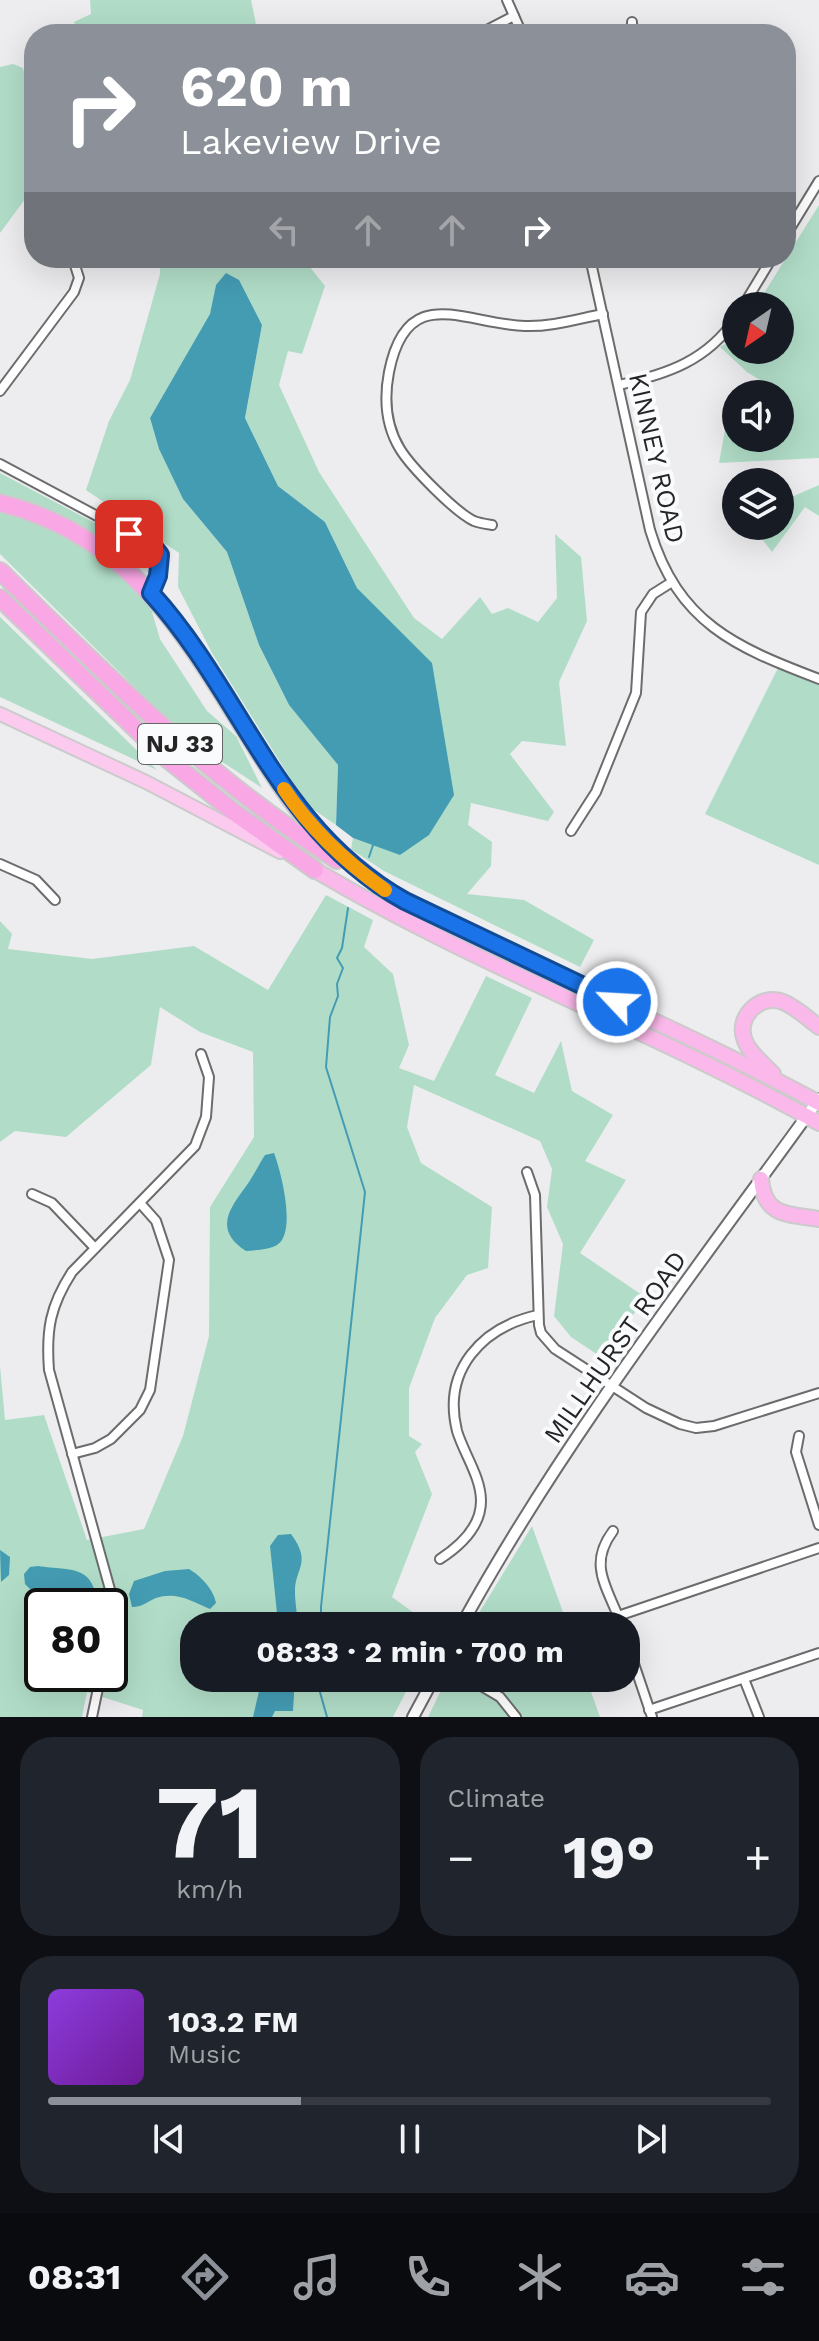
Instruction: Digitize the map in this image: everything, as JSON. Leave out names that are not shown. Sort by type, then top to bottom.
[{"type":"highway","points":[[0,503],[34,513],[82,536],[124,567],[151,593],[181,629],[292,802],[346,859],[383,888]]},
{"type":"highway","name":"NJ 33","points":[[0,571],[144,712],[195,757],[276,820],[383,888],[479,938],[818,1101]]},
{"type":"highway","name":"NJ 33","points":[[0,598],[166,758],[235,813],[315,870],[412,925],[657,1039],[813,1120]]},
{"type":"highway","points":[[782,1083],[746,1043],[743,1031],[747,1014],[761,1002],[778,1001],[819,1027]]},
{"type":"highway","points":[[761,1179],[765,1198],[773,1209],[819,1219]]},
{"type":"main road","points":[[0,714],[146,782],[315,870]]},
{"type":"street","points":[[507,0],[518,24]]},
{"type":"street","points":[[498,24],[514,16]]},
{"type":"street","points":[[796,219],[819,181]]},
{"type":"street","points":[[0,391],[74,292],[79,278],[76,268]]},
{"type":"street","name":"KINNEY ROAD","points":[[592,268],[650,530],[672,582],[717,632],[756,655],[819,679]]},
{"type":"street","points":[[751,292],[766,268]]},
{"type":"street","points":[[492,525],[477,522],[462,513],[414,467],[396,441],[389,420],[387,395],[390,369],[399,341],[407,329],[420,320],[443,313],[521,326],[603,314]]},
{"type":"street","points":[[619,385],[655,377],[691,362],[722,337]]},
{"type":"street","points":[[0,464],[153,546],[160,555],[161,566],[151,593]]},
{"type":"street","points":[[571,831],[596,792],[636,693],[641,612],[653,594],[672,582]]},
{"type":"street","points":[[0,864],[36,880],[55,900]]},
{"type":"street","points":[[110,1588],[49,1370],[47,1337],[62,1288],[72,1272],[195,1146],[203,1129],[209,1077],[201,1054]]},
{"type":"street","name":"MILLHURST ROAD","points":[[469,1612],[519,1527],[613,1387],[761,1179],[813,1120],[818,1101]]},
{"type":"street","points":[[527,1172],[535,1195],[538,1315],[541,1333],[555,1349],[664,1418],[696,1428],[714,1426],[819,1393]]},
{"type":"street","points":[[32,1194],[52,1203],[95,1248]]},
{"type":"street","points":[[72,1454],[95,1448],[111,1439],[140,1410],[150,1390],[169,1260],[156,1221],[140,1203]]},
{"type":"street","points":[[440,1559],[461,1545],[476,1519],[481,1501],[479,1486],[457,1429],[456,1385],[468,1359],[484,1338],[519,1319],[538,1315]]},
{"type":"street","points":[[799,1436],[795,1444],[796,1452],[819,1525]]},
{"type":"street","points":[[613,1531],[604,1542],[599,1561],[616,1612]]},
{"type":"street","points":[[640,1614],[819,1548]]},
{"type":"street","points":[[640,1683],[650,1714],[819,1653]]},
{"type":"street","points":[[744,1679],[759,1717]]},
{"type":"street","points":[[92,1717],[97,1692]]},
{"type":"street","points":[[413,1717],[426,1692]]},
{"type":"street","points":[[492,1692],[500,1697],[516,1717]]},
{"type":"green space","points":[[90,0],[251,0],[256,24],[75,24],[91,14]]},
{"type":"green space","points":[[13,64],[23,68],[24,72],[24,201],[0,233],[0,67]]},
{"type":"green space","points":[[819,205],[819,458],[719,463],[722,446],[722,452],[794,452],[794,380],[760,380],[738,364],[794,364],[794,292],[765,292],[780,268],[796,268],[796,242]]},
{"type":"green space","points":[[160,268],[311,268],[325,286],[302,354],[288,351],[279,385],[319,472],[414,618],[442,639],[480,597],[492,614],[508,608],[538,622],[557,598],[555,534],[581,557],[587,621],[559,682],[566,746],[522,741],[510,754],[554,812],[548,821],[471,803],[468,825],[492,842],[491,866],[467,894],[524,900],[594,940],[580,967],[384,871],[351,849],[353,838],[401,855],[432,664],[357,588],[325,522],[278,486],[245,418],[262,325],[216,285],[211,314],[150,418],[159,449],[183,499],[227,552],[259,645],[289,705],[338,765],[336,825],[307,805],[212,653],[178,587],[179,553],[86,490],[109,421],[130,380]]},
{"type":"green space","points":[[0,473],[110,531],[125,557],[33,505],[0,495]]},
{"type":"green space","points":[[819,485],[819,516],[805,507],[794,522],[794,496]]},
{"type":"green space","points":[[0,511],[44,523],[107,562],[148,598],[160,639],[207,711],[236,736],[262,788],[187,739],[0,554]]},
{"type":"green space","points":[[763,540],[781,540],[772,552]]},
{"type":"green space","points":[[0,617],[157,770],[0,697]]},
{"type":"green space","points":[[780,664],[819,679],[819,865],[705,814]]},
{"type":"green space","points":[[326,895],[373,920],[364,947],[393,974],[409,1045],[399,1068],[434,1081],[486,976],[532,998],[495,1075],[534,1093],[561,1041],[572,1091],[613,1115],[585,1161],[626,1180],[580,1253],[645,1297],[626,1326],[598,1355],[571,1337],[554,1316],[563,1244],[547,1207],[552,1169],[540,1141],[414,1085],[407,1127],[421,1163],[492,1207],[488,1268],[467,1275],[435,1318],[409,1388],[409,1436],[422,1444],[415,1452],[432,1494],[392,1597],[413,1612],[180,1612],[180,1692],[406,1692],[393,1717],[142,1717],[143,1710],[87,1692],[82,1717],[0,1717],[0,1366],[5,1420],[44,1415],[87,1540],[144,1529],[183,1436],[209,1336],[210,1207],[254,1137],[253,1052],[200,1032],[160,1007],[151,1065],[66,1137],[15,1131],[0,1142],[0,921],[12,934],[8,949],[92,959],[194,946],[268,990]]},
{"type":"green space","points":[[532,1526],[563,1612],[480,1612]]},
{"type":"green space","points":[[440,1692],[591,1692],[600,1717],[428,1717]]},
{"type":"water","points":[[226,273],[239,280],[262,325],[245,418],[278,486],[325,522],[357,588],[432,663],[454,795],[429,835],[400,855],[353,838],[336,825],[338,765],[289,705],[259,645],[227,552],[183,499],[159,449],[150,418],[210,314],[216,285]]},
{"type":"water","points":[[274,1153],[286,1201],[286,1228],[277,1245],[246,1251],[229,1234],[228,1217],[265,1155]]},
{"type":"water","points":[[291,1534],[301,1552],[295,1585],[296,1612],[277,1612],[270,1546],[278,1535]]},
{"type":"water","points":[[0,1550],[10,1557],[9,1575],[1,1582]]},
{"type":"water","points":[[30,1567],[79,1572],[86,1576],[93,1588],[29,1588],[25,1584],[24,1574]]},
{"type":"water","points":[[189,1569],[213,1593],[216,1603],[210,1609],[184,1598],[170,1596],[132,1607],[129,1594],[134,1581],[165,1571]]},
{"type":"water","points":[[259,1692],[294,1692],[293,1711],[275,1711],[272,1717],[253,1717]]},
{"type":"waterway","points":[[369,857],[373,845]]},
{"type":"waterway","points":[[321,1612],[365,1192],[326,1067],[330,1017],[343,968],[337,958],[342,948],[348,908]]},
{"type":"waterway","points":[[320,1692],[327,1717]]},
{"type":"slow traffic","points":[[284,789],[319,833],[385,890]]},
{"type":"route","points":[[129,534],[153,546],[160,555],[161,566],[151,593],[181,629],[292,802],[346,859],[405,901],[617,1002]]}]
